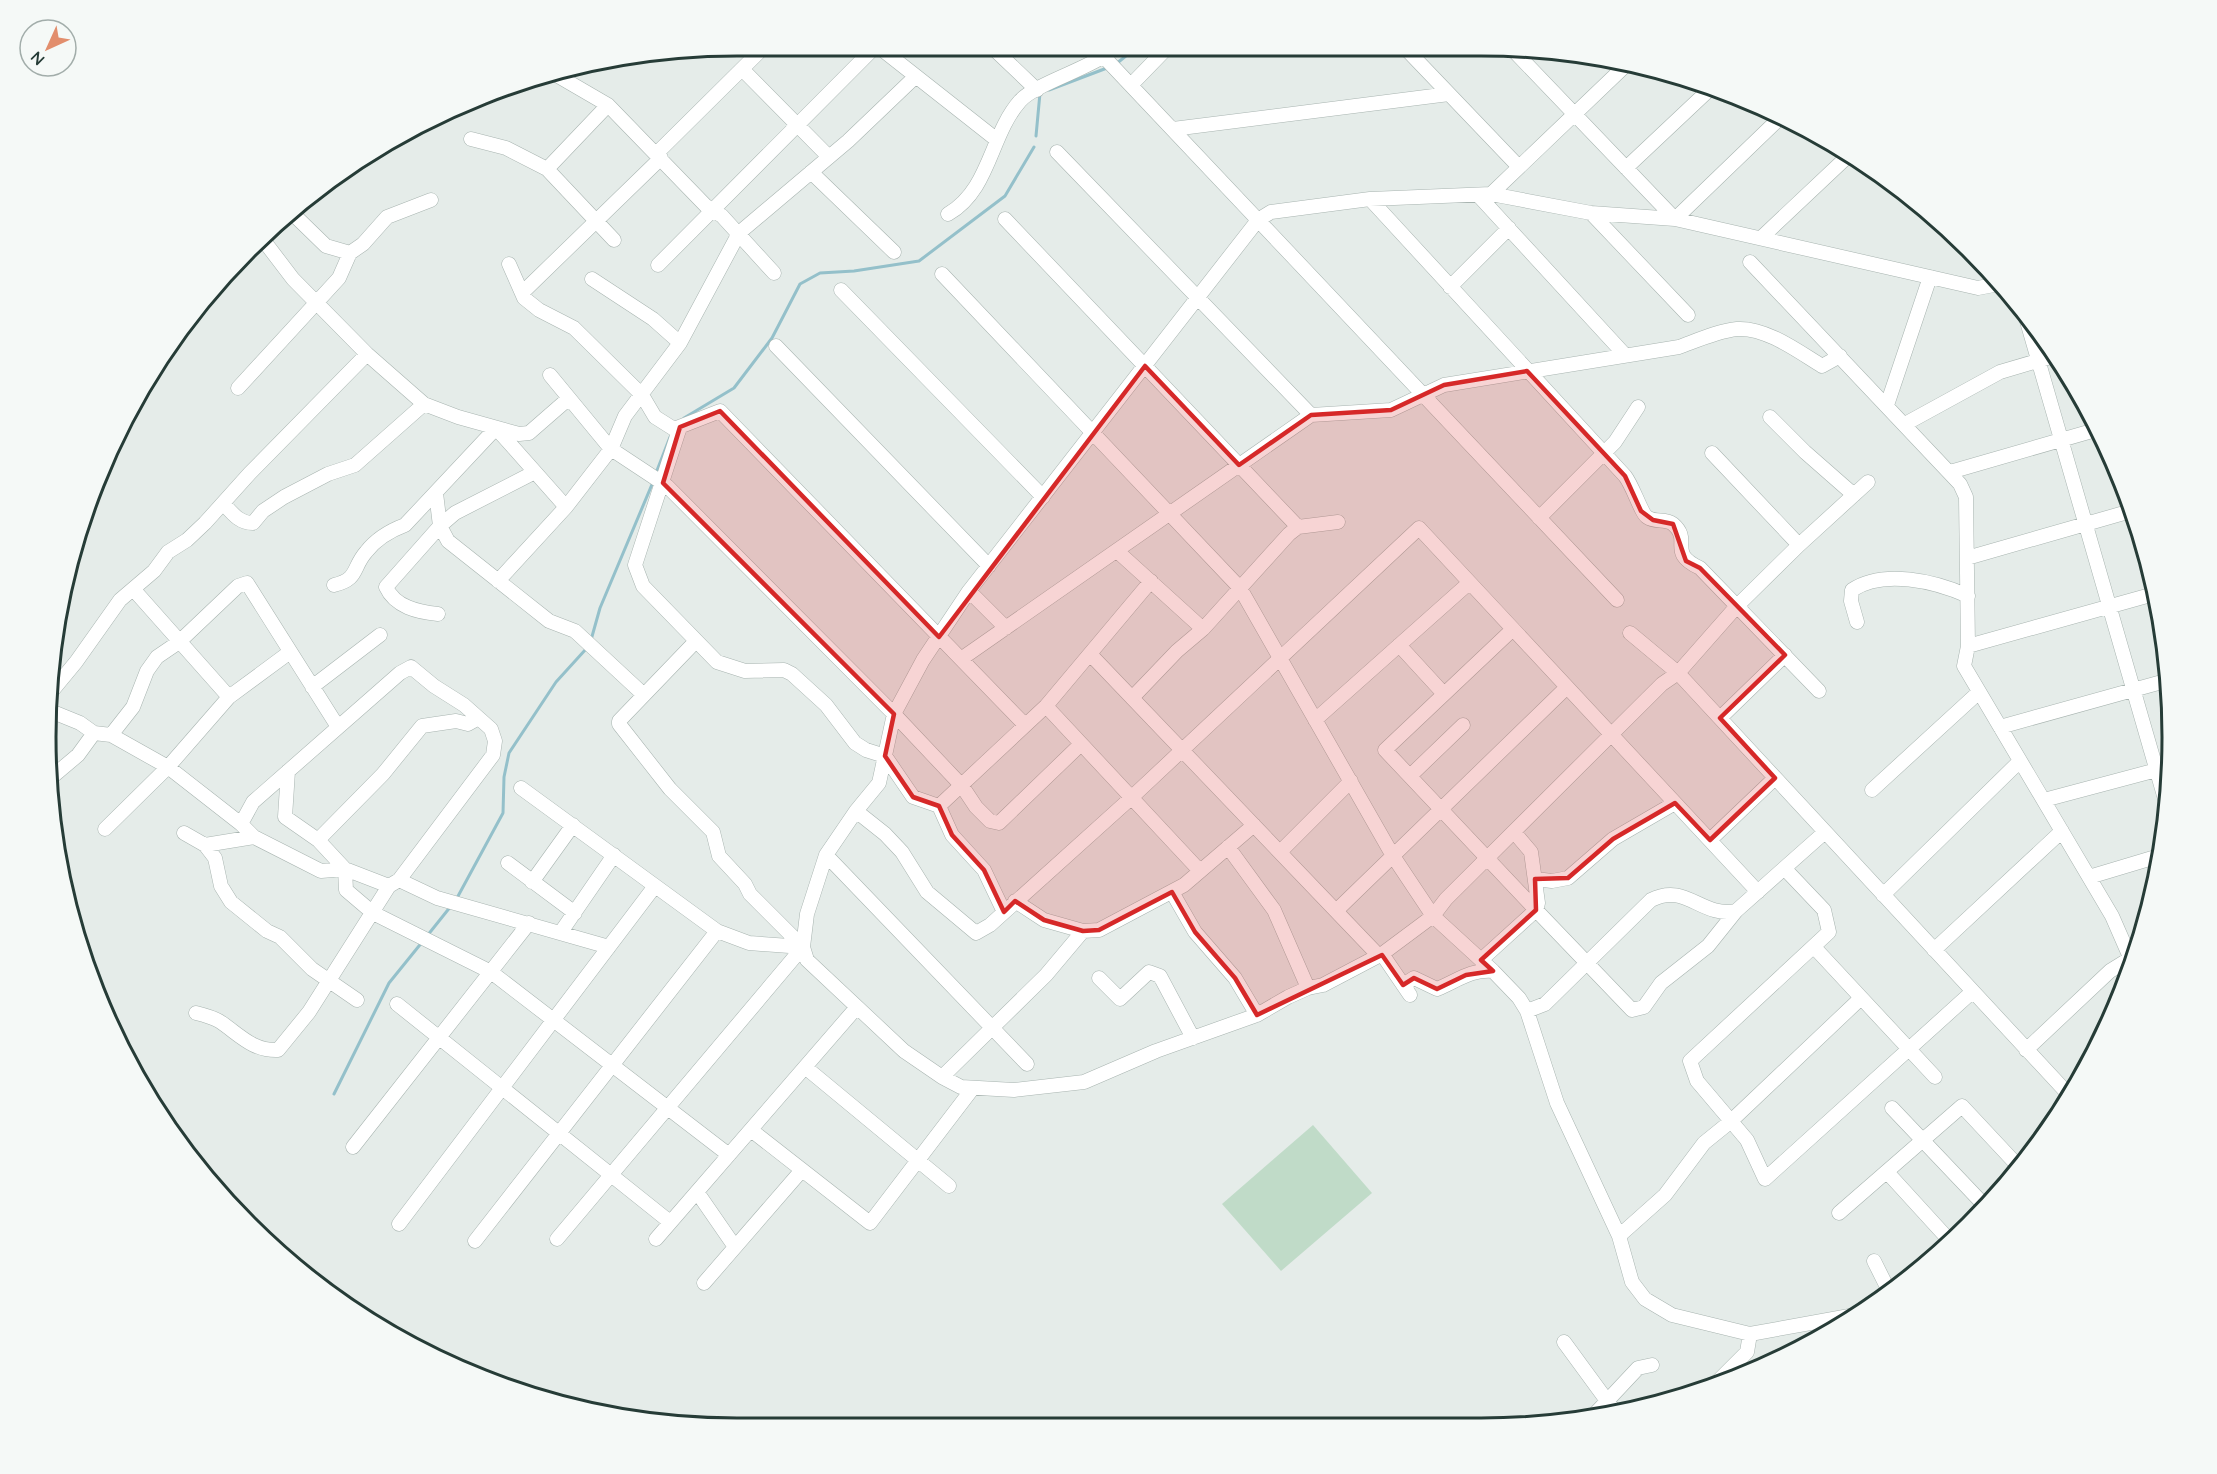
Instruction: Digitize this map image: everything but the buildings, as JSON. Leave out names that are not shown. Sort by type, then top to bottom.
[{"type":"street","points":[[522,293],[596,221],[755,56]]},
{"type":"street","points":[[658,265],[866,56]]},
{"type":"street","points":[[890,56],[914,78],[997,140]]},
{"type":"street","points":[[1001,56],[1037,90]]},
{"type":"street","points":[[948,214],[957,209],[975,187],[997,140],[1021,99],[1104,56]]},
{"type":"street","points":[[1109,56],[1131,85],[1617,600]]},
{"type":"street","points":[[1131,85],[1159,56]]},
{"type":"street","points":[[1413,56],[1519,167]]},
{"type":"street","points":[[1520,57],[1675,219]]},
{"type":"street","points":[[742,69],[829,157]]},
{"type":"street","points":[[1485,194],[1519,167],[1621,71]]},
{"type":"street","points":[[566,78],[608,105],[739,233],[774,273]]},
{"type":"street","points":[[498,581],[566,507],[611,449],[625,416],[680,343],[739,233],[829,157],[914,78]]},
{"type":"street","points":[[1173,129],[1449,94]]},
{"type":"street","points":[[1626,168],[1704,94]]},
{"type":"street","points":[[547,169],[608,105]]},
{"type":"street","points":[[1675,219],[1775,123]]},
{"type":"street","points":[[471,139],[506,148],[547,169],[614,240]]},
{"type":"street","points":[[1057,152],[1311,415]]},
{"type":"street","points":[[1761,238],[1843,160]]},
{"type":"street","points":[[811,172],[894,252]]},
{"type":"street","points":[[1485,194],[1509,228],[1625,355]]},
{"type":"street","points":[[1868,482],[1737,606],[1678,673],[1662,684],[1611,734],[1433,916],[1380,955],[1323,985],[1308,988],[1257,1015],[1192,1038],[1084,1082],[1014,1089],[960,1087],[904,1051],[807,960],[803,947],[807,915],[826,855],[856,811],[879,783],[894,714],[939,637],[969,591],[1258,220],[1271,212],[1370,199],[1485,194],[1591,213],[1675,219],[1978,288],[1990,286]]},
{"type":"street","points":[[1370,199],[1634,489],[1641,511],[1653,520],[1664,520],[1673,524],[1679,532],[1680,554],[1686,561],[1700,568],[1819,692]]},
{"type":"street","points":[[238,388],[339,278],[350,253],[363,244],[387,217],[431,200]]},
{"type":"street","points":[[1591,213],[1688,315]]},
{"type":"street","points":[[299,216],[326,246],[350,253]]},
{"type":"street","points":[[1005,219],[1298,527]]},
{"type":"street","points":[[1450,287],[1509,228]]},
{"type":"street","points":[[267,244],[293,279],[367,354],[424,404],[519,434],[529,433],[568,399]]},
{"type":"street","points":[[1750,262],[1950,472],[1966,497],[1968,646],[1964,666],[2112,915],[2127,949]]},
{"type":"street","points":[[509,264],[522,293],[539,310],[574,328],[642,396],[655,417],[674,429],[720,411],[1025,725]]},
{"type":"street","points":[[942,274],[1240,588],[1393,856],[1433,916],[1493,971],[1519,998],[1527,1011],[1557,1103],[1619,1236],[1632,1282],[1645,1299],[1672,1315],[1750,1334],[1835,1319]]},
{"type":"street","points":[[1887,405],[1930,277]]},
{"type":"street","points":[[592,279],[653,319],[680,343]]},
{"type":"street","points":[[841,290],[1042,497]]},
{"type":"street","points":[[961,660],[1311,415],[1391,410],[1444,385],[1679,347],[1712,335],[1738,329],[1755,331],[1794,349],[1822,366],[1840,356]]},
{"type":"street","points":[[2032,337],[2133,690],[2161,765]]},
{"type":"street","points":[[776,346],[989,566]]},
{"type":"street","points":[[58,684],[120,600],[134,590],[168,552],[187,540],[367,354]]},
{"type":"street","points":[[1905,424],[2000,372],[2047,358]]},
{"type":"street","points":[[549,375],[611,449],[663,483],[894,714],[962,786],[990,820],[999,823],[1081,744]]},
{"type":"street","points":[[223,503],[238,519],[246,523],[253,523],[263,511],[284,497],[328,474],[355,465],[424,404]]},
{"type":"street","points":[[1539,518],[1603,454],[1638,407]]},
{"type":"street","points":[[1770,417],[1805,452],[1854,495]]},
{"type":"street","points":[[680,427],[635,565],[643,586],[695,642],[717,662],[745,672],[784,670],[792,674],[826,705],[855,743],[866,750],[885,756],[913,797],[939,806],[952,835],[984,870],[1004,912]]},
{"type":"street","points":[[496,428],[566,507]]},
{"type":"street","points":[[334,585],[346,582],[354,575],[364,554],[390,531],[405,525],[496,428]]},
{"type":"street","points":[[1950,472],[2089,432]]},
{"type":"street","points":[[1712,453],[1799,545]]},
{"type":"street","points":[[438,614],[411,609],[394,598],[386,587],[440,526],[455,513],[535,472]]},
{"type":"street","points":[[436,493],[440,526],[448,541],[549,621],[574,631],[644,695]]},
{"type":"street","points":[[1967,558],[2124,514]]},
{"type":"street","points":[[1132,698],[1177,651],[1203,629],[1298,527],[1338,522]]},
{"type":"street","points":[[856,811],[885,834],[902,852],[927,892],[976,933],[1004,912],[1131,798],[1419,528],[1758,892]]},
{"type":"street","points":[[1117,551],[1203,629]]},
{"type":"street","points":[[1857,622],[1851,601],[1852,590],[1866,581],[1886,579],[1928,583],[1968,596]]},
{"type":"street","points":[[939,806],[1046,706],[1151,581]]},
{"type":"street","points":[[111,735],[133,707],[147,671],[157,657],[179,642],[238,586],[247,583],[338,727]]},
{"type":"street","points":[[1315,720],[1469,583]]},
{"type":"street","points":[[134,590],[229,697]]},
{"type":"street","points":[[969,591],[1006,628]]},
{"type":"street","points":[[1968,646],[2146,596]]},
{"type":"street","points":[[1513,629],[1385,750],[1632,1010],[1639,1010],[1651,999],[1661,983],[1708,946],[1736,911],[1825,832]]},
{"type":"street","points":[[1630,633],[1678,673],[2063,1089]]},
{"type":"street","points":[[312,687],[380,635]]},
{"type":"street","points":[[695,642],[619,721],[622,731],[670,789],[713,832],[719,856],[745,884],[750,894],[803,947]]},
{"type":"street","points":[[1399,645],[1444,694]]},
{"type":"street","points":[[105,829],[168,767],[229,697],[290,652]]},
{"type":"street","points":[[1090,654],[1336,912],[1380,955],[1406,990],[1414,978],[1437,989],[1481,970],[1493,971]]},
{"type":"street","points":[[1720,718],[1785,655]]},
{"type":"street","points":[[196,1013],[217,1020],[252,1045],[266,1050],[278,1050],[309,1012],[394,883],[493,755],[495,741],[491,729],[477,719],[464,705],[434,686],[411,667],[400,673],[253,802],[242,824]]},
{"type":"street","points":[[2000,728],[2159,683]]},
{"type":"street","points":[[1336,912],[1567,687]]},
{"type":"street","points":[[1872,790],[1979,692]]},
{"type":"street","points":[[1046,706],[1200,871]]},
{"type":"street","points":[[57,713],[80,723],[94,733],[111,735],[168,767],[242,824],[254,837],[321,871],[345,869],[609,947]]},
{"type":"street","points":[[318,840],[382,774],[422,726],[456,721],[468,724],[477,719]]},
{"type":"street","points":[[1410,776],[1463,725]]},
{"type":"street","points":[[57,773],[78,755],[94,733]]},
{"type":"street","points":[[1883,895],[2020,761]]},
{"type":"street","points":[[2044,800],[2161,768]]},
{"type":"street","points":[[288,771],[285,817],[318,840],[345,869],[346,890],[373,913],[491,972],[729,1155]]},
{"type":"street","points":[[1710,840],[1775,778]]},
{"type":"street","points":[[1280,852],[1352,781]]},
{"type":"street","points":[[521,788],[717,932],[749,943],[803,947]]},
{"type":"street","points":[[1535,879],[1552,881],[1568,878],[1613,839],[1675,803]]},
{"type":"street","points":[[532,882],[573,825]]},
{"type":"street","points":[[1015,901],[1044,920],[1083,931],[1099,930],[1173,892],[1254,825]]},
{"type":"street","points":[[1934,950],[2062,831]]},
{"type":"street","points":[[184,832],[205,845],[214,858],[221,886],[231,902],[258,925],[280,937],[312,969],[357,1000]]},
{"type":"street","points":[[1481,960],[1536,910],[1531,852],[1514,832]]},
{"type":"street","points":[[205,845],[254,837]]},
{"type":"street","points":[[1228,847],[1274,910],[1308,988]]},
{"type":"street","points":[[561,933],[614,855]]},
{"type":"street","points":[[826,855],[1027,1064]]},
{"type":"street","points":[[2089,877],[2150,859]]},
{"type":"street","points":[[508,863],[574,913]]},
{"type":"street","points":[[1785,868],[1824,910],[1830,932],[1690,1060],[1697,1081],[1747,1140],[1765,1179],[1972,992]]},
{"type":"street","points":[[399,1224],[655,886]]},
{"type":"street","points":[[1173,892],[1195,932],[1235,978],[1257,1015]]},
{"type":"street","points":[[1527,1011],[1545,1004],[1651,900],[1663,893],[1680,895],[1723,914],[1736,911]]},
{"type":"street","points":[[353,1147],[529,923]]},
{"type":"street","points":[[942,1077],[1046,975],[1083,931]]},
{"type":"street","points":[[474,1241],[610,1064],[717,932]]},
{"type":"street","points":[[556,1239],[803,947]]},
{"type":"street","points":[[1814,947],[1935,1077]]},
{"type":"street","points":[[2026,1050],[2110,971],[2122,966]]},
{"type":"street","points":[[1099,978],[1120,999],[1149,972],[1160,976],[1192,1038]]},
{"type":"street","points":[[1619,1236],[1665,1195],[1704,1143],[1730,1122],[1861,998]]},
{"type":"street","points":[[397,1004],[670,1222]]},
{"type":"street","points":[[656,1239],[857,1007]]},
{"type":"street","points":[[805,1067],[949,1186]]},
{"type":"street","points":[[751,1130],[870,1223],[973,1088]]},
{"type":"street","points":[[1839,1213],[1962,1107],[2013,1161]]},
{"type":"street","points":[[1892,1108],[1979,1200]]},
{"type":"street","points":[[704,1283],[802,1170]]},
{"type":"street","points":[[1887,1172],[1945,1235]]},
{"type":"street","points":[[697,1192],[735,1247]]},
{"type":"street","points":[[1874,1261],[1886,1285]]},
{"type":"street","points":[[1727,1372],[1747,1352],[1750,1334]]},
{"type":"street","points":[[1564,1342],[1610,1406]]},
{"type":"street","points":[[1613,1405],[1616,1389],[1638,1368],[1652,1365]]},
{"type":"highlighted area","points":[[1145,366],[1239,465],[1311,415],[1391,410],[1444,385],[1527,371],[1625,476],[1641,511],[1653,520],[1673,524],[1686,561],[1700,568],[1785,655],[1720,718],[1775,778],[1710,840],[1675,803],[1613,839],[1568,878],[1535,879],[1536,910],[1481,960],[1493,971],[1466,975],[1437,989],[1414,978],[1403,985],[1382,955],[1257,1015],[1235,978],[1195,932],[1172,892],[1099,930],[1083,931],[1044,920],[1015,901],[1004,912],[984,870],[952,835],[939,806],[913,797],[885,756],[894,714],[663,483],[680,427],[720,411],[939,637]]},
{"type":"green space","points":[[1313,1125],[1372,1193],[1281,1271],[1222,1204]]},
{"type":"waterway","points":[[1116,64],[1126,56]]},
{"type":"waterway","points":[[1049,90],[1107,68]]},
{"type":"waterway","points":[[1036,136],[1040,93]]},
{"type":"waterway","points":[[684,418],[734,388],[772,338],[800,284],[820,273],[854,271],[919,261],[1005,196],[1034,147]]},
{"type":"waterway","points":[[656,473],[670,437]]},
{"type":"waterway","points":[[591,640],[600,608],[653,482]]},
{"type":"waterway","points":[[457,898],[503,813],[504,777],[509,753],[556,682],[586,649]]},
{"type":"waterway","points":[[427,936],[451,906]]},
{"type":"waterway","points":[[334,1094],[389,983],[423,941]]}]
